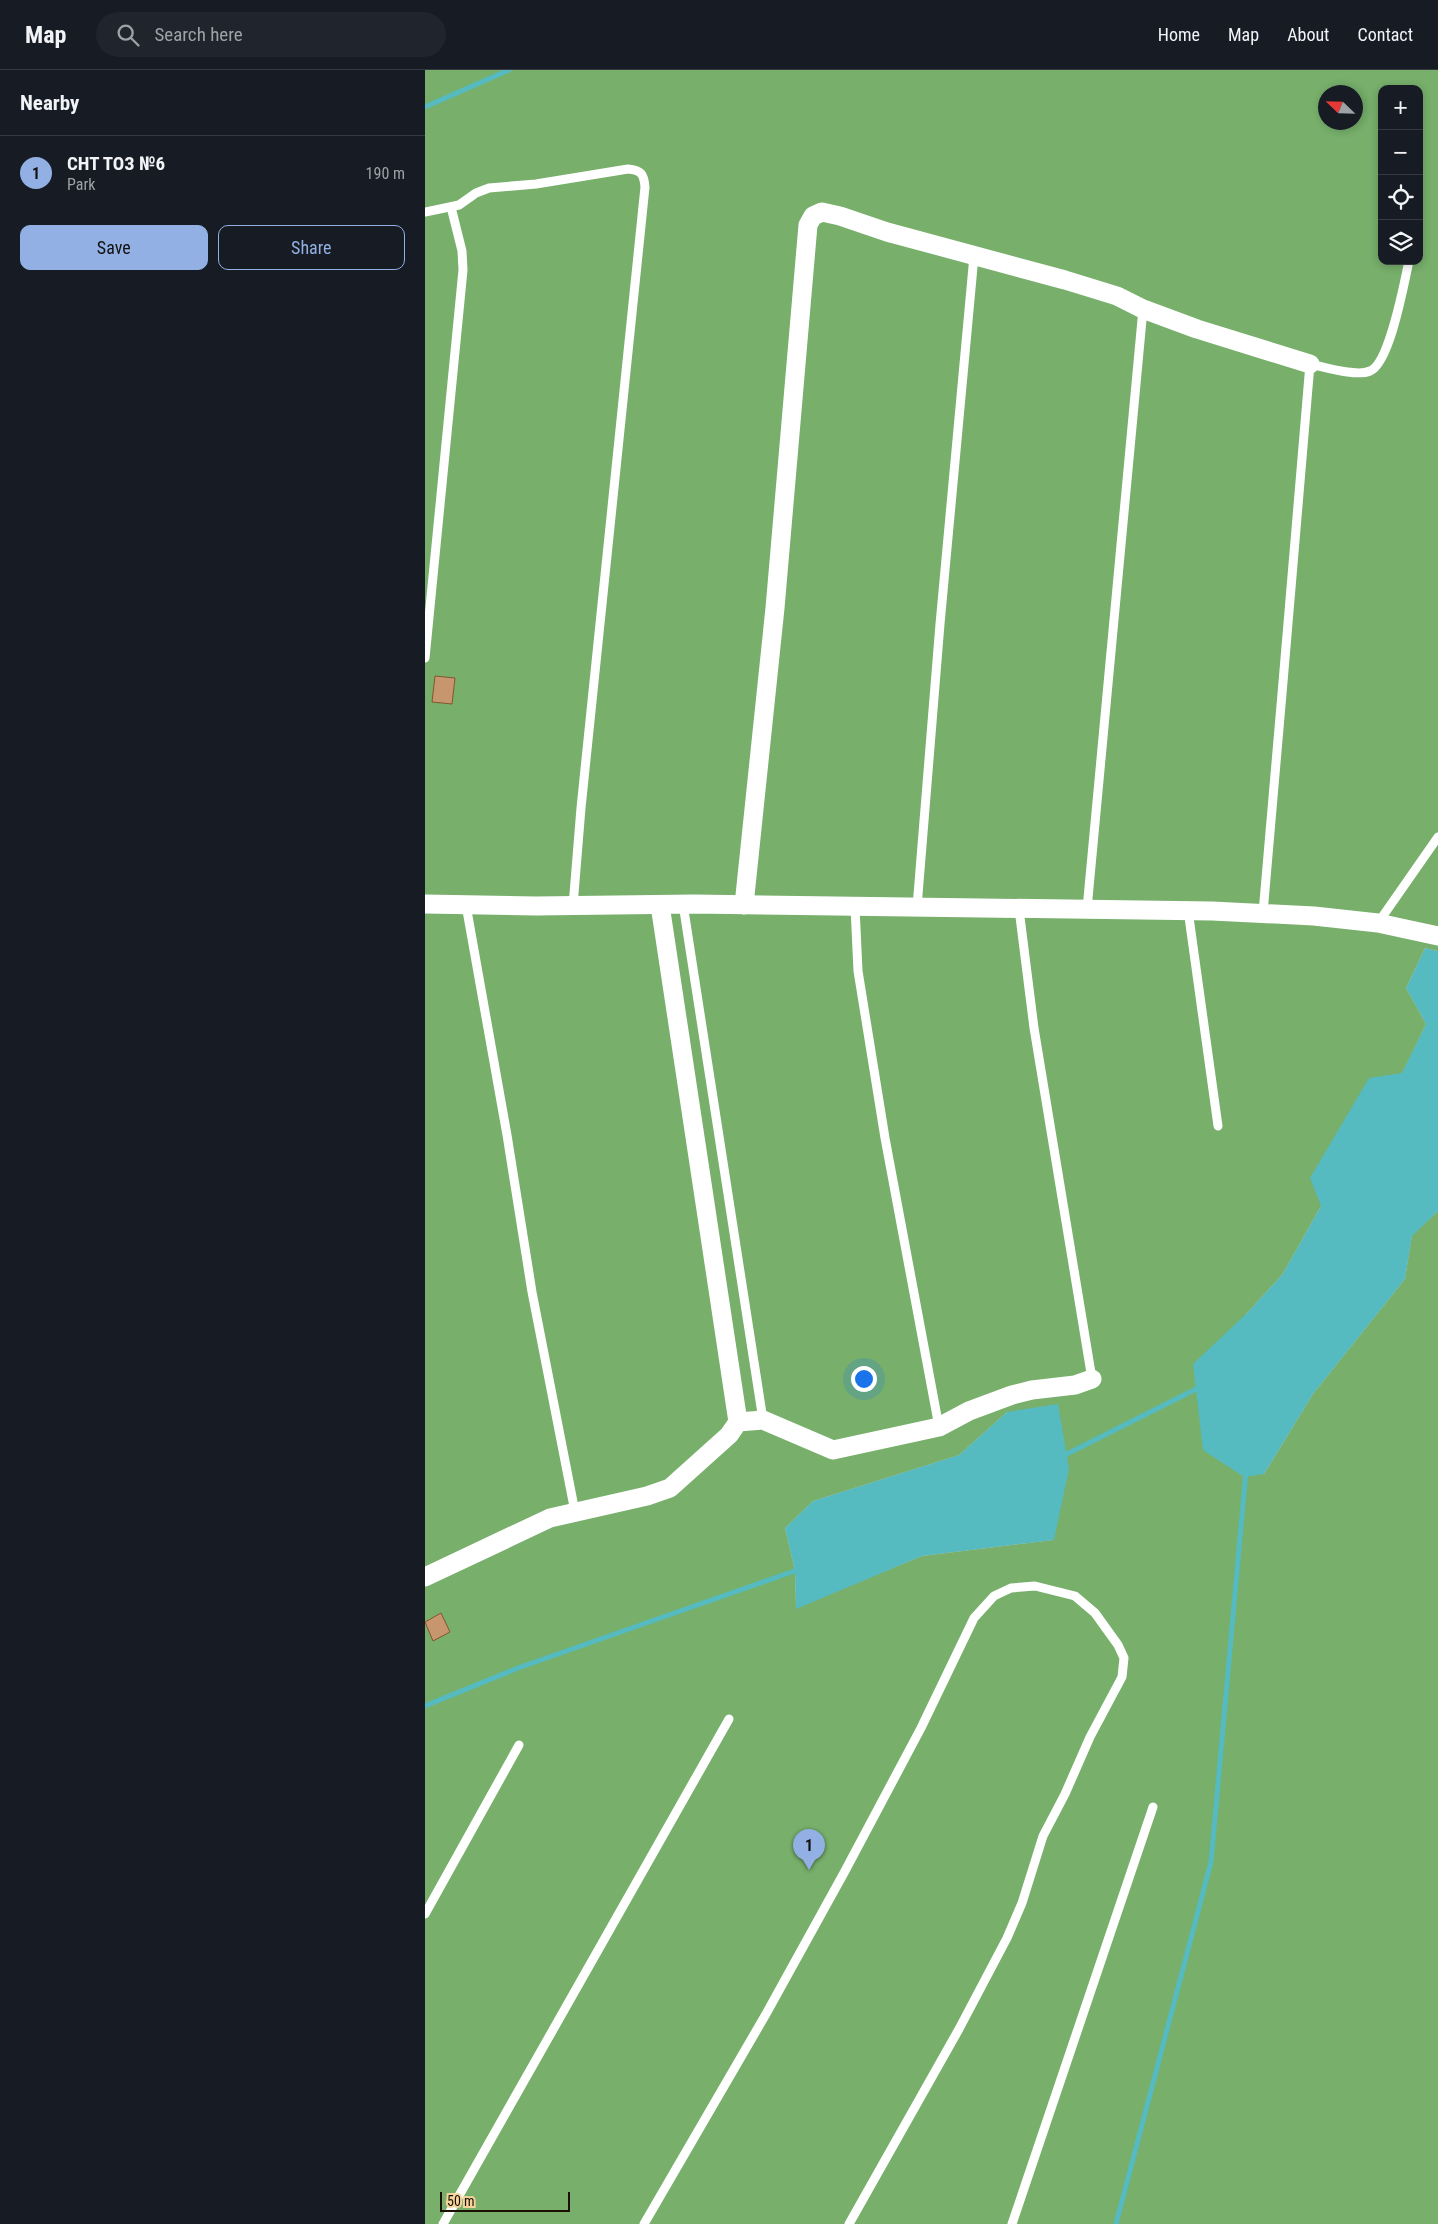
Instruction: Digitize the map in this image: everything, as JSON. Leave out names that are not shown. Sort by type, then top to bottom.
[{"type":"street","points":[[744,905],[775,608],[808,225],[813,216],[822,212],[1082,285],[1117,296],[1143,309],[1197,329],[1310,364]]},
{"type":"street","points":[[425,904],[573,906],[683,904],[1187,910],[1314,916],[1378,923],[1438,936]]},
{"type":"street","points":[[425,1576],[550,1518],[647,1496],[670,1488],[729,1435],[737,1422],[661,905]]},
{"type":"street","points":[[737,1422],[763,1420],[833,1450],[939,1427],[969,1411],[1011,1395],[1032,1390],[1075,1385],[1092,1378]]},
{"type":"lane","points":[[425,212],[451,207],[476,193],[505,186],[536,184],[628,170],[637,170],[642,173],[644,178],[645,187],[581,808],[573,906]]},
{"type":"lane","points":[[425,658],[463,270],[462,251],[451,207]]},
{"type":"lane","points":[[917,908],[940,624],[974,256]]},
{"type":"lane","points":[[1263,913],[1276,749],[1296,547],[1310,364],[1358,373],[1369,372],[1378,366],[1390,338],[1408,265]]},
{"type":"lane","points":[[1087,909],[1143,309]]},
{"type":"lane","points":[[1378,923],[1438,837]]},
{"type":"lane","points":[[683,904],[763,1420]]},
{"type":"lane","points":[[466,905],[507,1134],[532,1292],[575,1512]]},
{"type":"lane","points":[[855,907],[858,971],[885,1138],[939,1427]]},
{"type":"lane","points":[[1019,909],[1034,1028],[1092,1378]]},
{"type":"lane","points":[[1187,910],[1218,1126]]},
{"type":"lane","points":[[643,2224],[766,2014],[845,1871],[921,1728],[974,1618],[994,1596],[1011,1588],[1035,1586],[1075,1596],[1095,1613],[1118,1645],[1124,1658],[1122,1677],[1090,1737],[1065,1794],[1043,1836],[1022,1903],[1007,1938],[959,2029],[849,2224]]},
{"type":"lane","points":[[443,2224],[729,1719]]},
{"type":"lane","points":[[425,1914],[519,1745]]},
{"type":"lane","points":[[1012,2224],[1153,1807]]},
{"type":"green space","points":[[425,70],[1438,70],[1438,951],[1425,948],[1406,988],[1426,1024],[1402,1074],[1321,1206],[1282,1275],[1246,1314],[1264,1474],[1313,1394],[1405,1279],[1412,1235],[1438,1211],[1438,2224],[425,2224]],"holes":[[[1007,1412],[1053,1540],[922,1556],[796,1608],[795,1571],[785,1528],[813,1501],[959,1455]]]},
{"type":"water","points":[[1425,948],[1438,951],[1438,1211],[1412,1236],[1405,1279],[1313,1394],[1264,1474],[1244,1477],[1203,1450],[1193,1364],[1246,1314],[1282,1275],[1321,1206],[1310,1178],[1369,1078],[1402,1073],[1426,1024],[1406,988]]},
{"type":"water","points":[[1058,1404],[1069,1469],[1054,1540],[922,1556],[796,1609],[795,1571],[785,1528],[813,1501],[959,1455],[1007,1412]]},
{"type":"building","points":[[435,676],[455,678],[452,704],[432,702]]},
{"type":"building","points":[[441,1613],[450,1632],[433,1641],[425,1622]]},
{"type":"waterway","points":[[425,107],[509,70]]},
{"type":"waterway","points":[[1061,1457],[1200,1387]]},
{"type":"waterway","points":[[1116,2224],[1211,1862],[1246,1471]]},
{"type":"waterway","points":[[425,1706],[518,1668],[800,1569]]},
{"type":"place","name":"СНТ ТОЗ №6","points":[[809,1870]]}]
